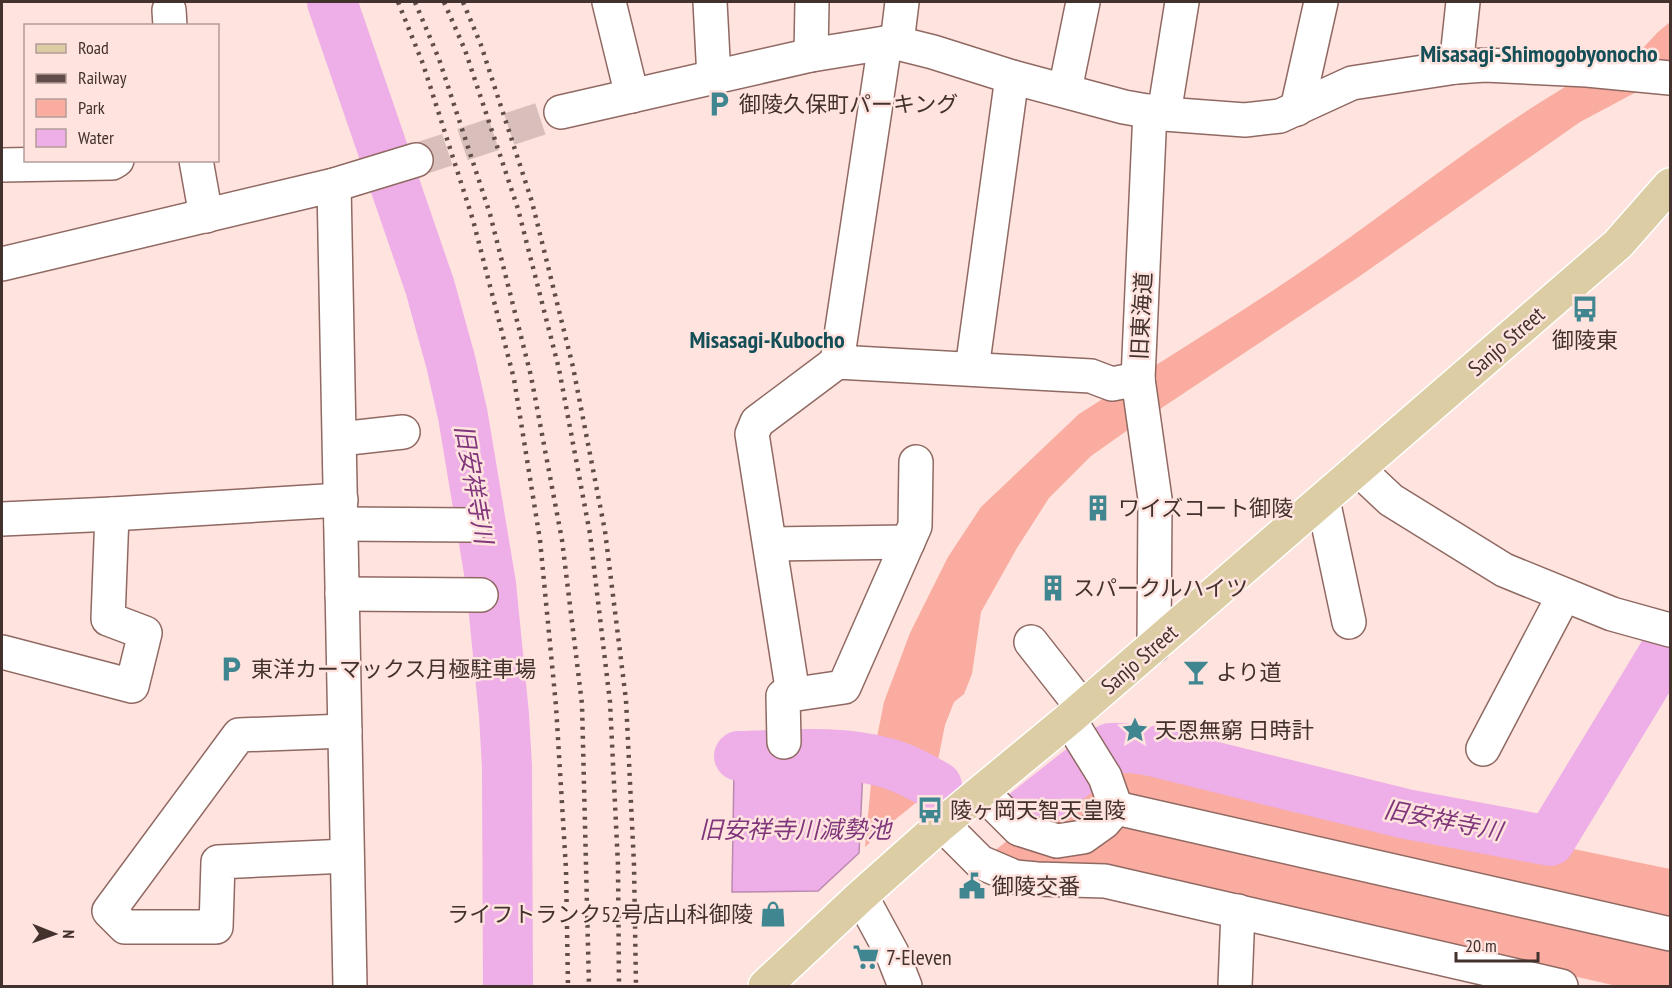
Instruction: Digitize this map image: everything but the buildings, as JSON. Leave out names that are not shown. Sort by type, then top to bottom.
[{"type":"main road","name":"Sanjo Street","points":[[765,987],[861,896],[942,824],[1076,713],[1618,244],[1671,185]]},
{"type":"street","points":[[609,2],[632,96]]},
{"type":"street","points":[[710,2],[714,78]]},
{"type":"street","points":[[811,56],[812,2]]},
{"type":"street","points":[[837,362],[891,43],[902,2]]},
{"type":"street","points":[[1065,90],[1083,2]]},
{"type":"street","name":"旧東海道","points":[[1154,646],[1155,499],[1138,379],[1157,113],[1182,2]]},
{"type":"street","points":[[1298,109],[1321,2]]},
{"type":"street","points":[[1456,68],[1463,2]]},
{"type":"street","points":[[561,112],[811,56],[891,43],[933,52],[1124,106],[1157,113],[1245,120],[1280,116],[1352,83],[1456,68],[1496,66],[1587,70],[1671,78]]},
{"type":"street","points":[[972,369],[1012,76]]},
{"type":"street","points":[[2,165],[114,162]]},
{"type":"street","points":[[196,162],[206,216]]},
{"type":"street","points":[[2,264],[334,186],[400,166]]},
{"type":"street","points":[[334,186],[350,987]]},
{"type":"street","points":[[793,693],[752,434],[757,422],[837,362],[1092,376],[1112,384],[1138,379]]},
{"type":"street","points":[[340,439],[403,432]]},
{"type":"street","points":[[784,742],[783,696],[844,687],[915,526],[916,462]]},
{"type":"street","points":[[1358,468],[1391,500],[1504,570],[1612,614],[1670,630]]},
{"type":"street","points":[[1323,500],[1349,622]]},
{"type":"street","points":[[2,519],[112,514],[341,512],[472,525]]},
{"type":"street","points":[[2,652],[132,686],[145,633],[108,620],[112,514]]},
{"type":"street","points":[[770,543],[908,542]]},
{"type":"street","points":[[342,594],[481,595]]},
{"type":"street","points":[[1483,749],[1564,595]]},
{"type":"street","points":[[1031,642],[1076,713],[1105,777],[1116,808]]},
{"type":"street","points":[[345,731],[238,735],[109,911],[125,927],[216,927],[218,861],[347,856]]},
{"type":"street","points":[[981,792],[1019,829],[1058,841],[1083,837],[1104,822],[1116,808]]},
{"type":"street","points":[[1116,808],[1671,934]]},
{"type":"street","points":[[942,824],[980,862],[1015,877],[1105,881],[1561,987]]},
{"type":"street","points":[[861,896],[892,953],[905,987]]},
{"type":"street","points":[[1234,987],[1238,911]]},
{"type":"green space","points":[[1670,22],[1670,66],[1629,63],[1658,32]]},
{"type":"green space","points":[[1584,76],[1657,81],[1580,122],[1357,278],[1151,415],[1142,374],[1296,275],[1510,122]]},
{"type":"green space","points":[[1120,388],[1135,425],[1091,456],[1049,498],[1017,548],[981,612],[972,674],[964,694],[954,702],[945,725],[932,790],[865,847],[874,752],[884,702],[910,633],[948,557],[981,507],[1079,414]]},
{"type":"green space","points":[[1113,754],[1670,869],[1670,986],[1617,986],[1111,870],[1037,869],[992,853]]},
{"type":"water","name":"旧安祥寺川減勢池","points":[[734,769],[863,769],[859,853],[818,891],[732,892]]},
{"type":"waterway","name":"旧安祥寺川","points":[[332,2],[430,287],[463,416],[491,584],[504,715],[507,767],[508,986]]},
{"type":"waterway","name":"旧安祥寺川","points":[[1110,748],[1151,751],[1406,814],[1550,841],[1670,643]]},
{"type":"waterway","name":"旧安祥寺川","points":[[739,756],[813,754],[851,756],[894,765],[937,786]]},
{"type":"waterway","name":"旧安祥寺川","points":[[1022,816],[1080,770]]},
{"type":"tunnel","points":[[416,160],[561,112]]},
{"type":"railway","points":[[398,2],[423,64],[473,220],[514,379],[540,540],[556,706],[566,869],[568,986]]},
{"type":"railway","points":[[415,2],[439,59],[490,214],[531,376],[562,540],[582,704],[589,986]]},
{"type":"railway","points":[[444,2],[465,50],[518,209],[559,369],[590,534],[610,702],[618,865],[619,986]]},
{"type":"railway","points":[[463,2],[481,45],[532,202],[573,367],[605,531],[626,700],[634,865],[636,986]]},
{"type":"place","name":"御陵久保町パーキング","points":[[719,104]]},
{"type":"place","name":"御陵東","points":[[1585,309]]},
{"type":"place","name":"ワイズコート御陵","points":[[1098,508]]},
{"type":"place","name":"スパークルハイツ","points":[[1053,588]]},
{"type":"place","name":"東洋カーマックス月極駐車場","points":[[231,669]]},
{"type":"place","name":"より道","points":[[1196,672]]},
{"type":"place","name":"天恩無窮 日時計","points":[[1135,730]]},
{"type":"place","name":"陵ヶ岡天智天皇陵","points":[[930,810]]},
{"type":"place","name":"御陵交番","points":[[972,886]]},
{"type":"place","name":"ライフトランク52号店山科御陵","points":[[773,914]]},
{"type":"place","name":"7-Eleven","points":[[866,957]]},
{"type":"district","name":"Misasagi-Shimogobyonocho","points":[[1539,53]]},
{"type":"district","name":"Misasagi-Kubocho","points":[[767,339]]}]
